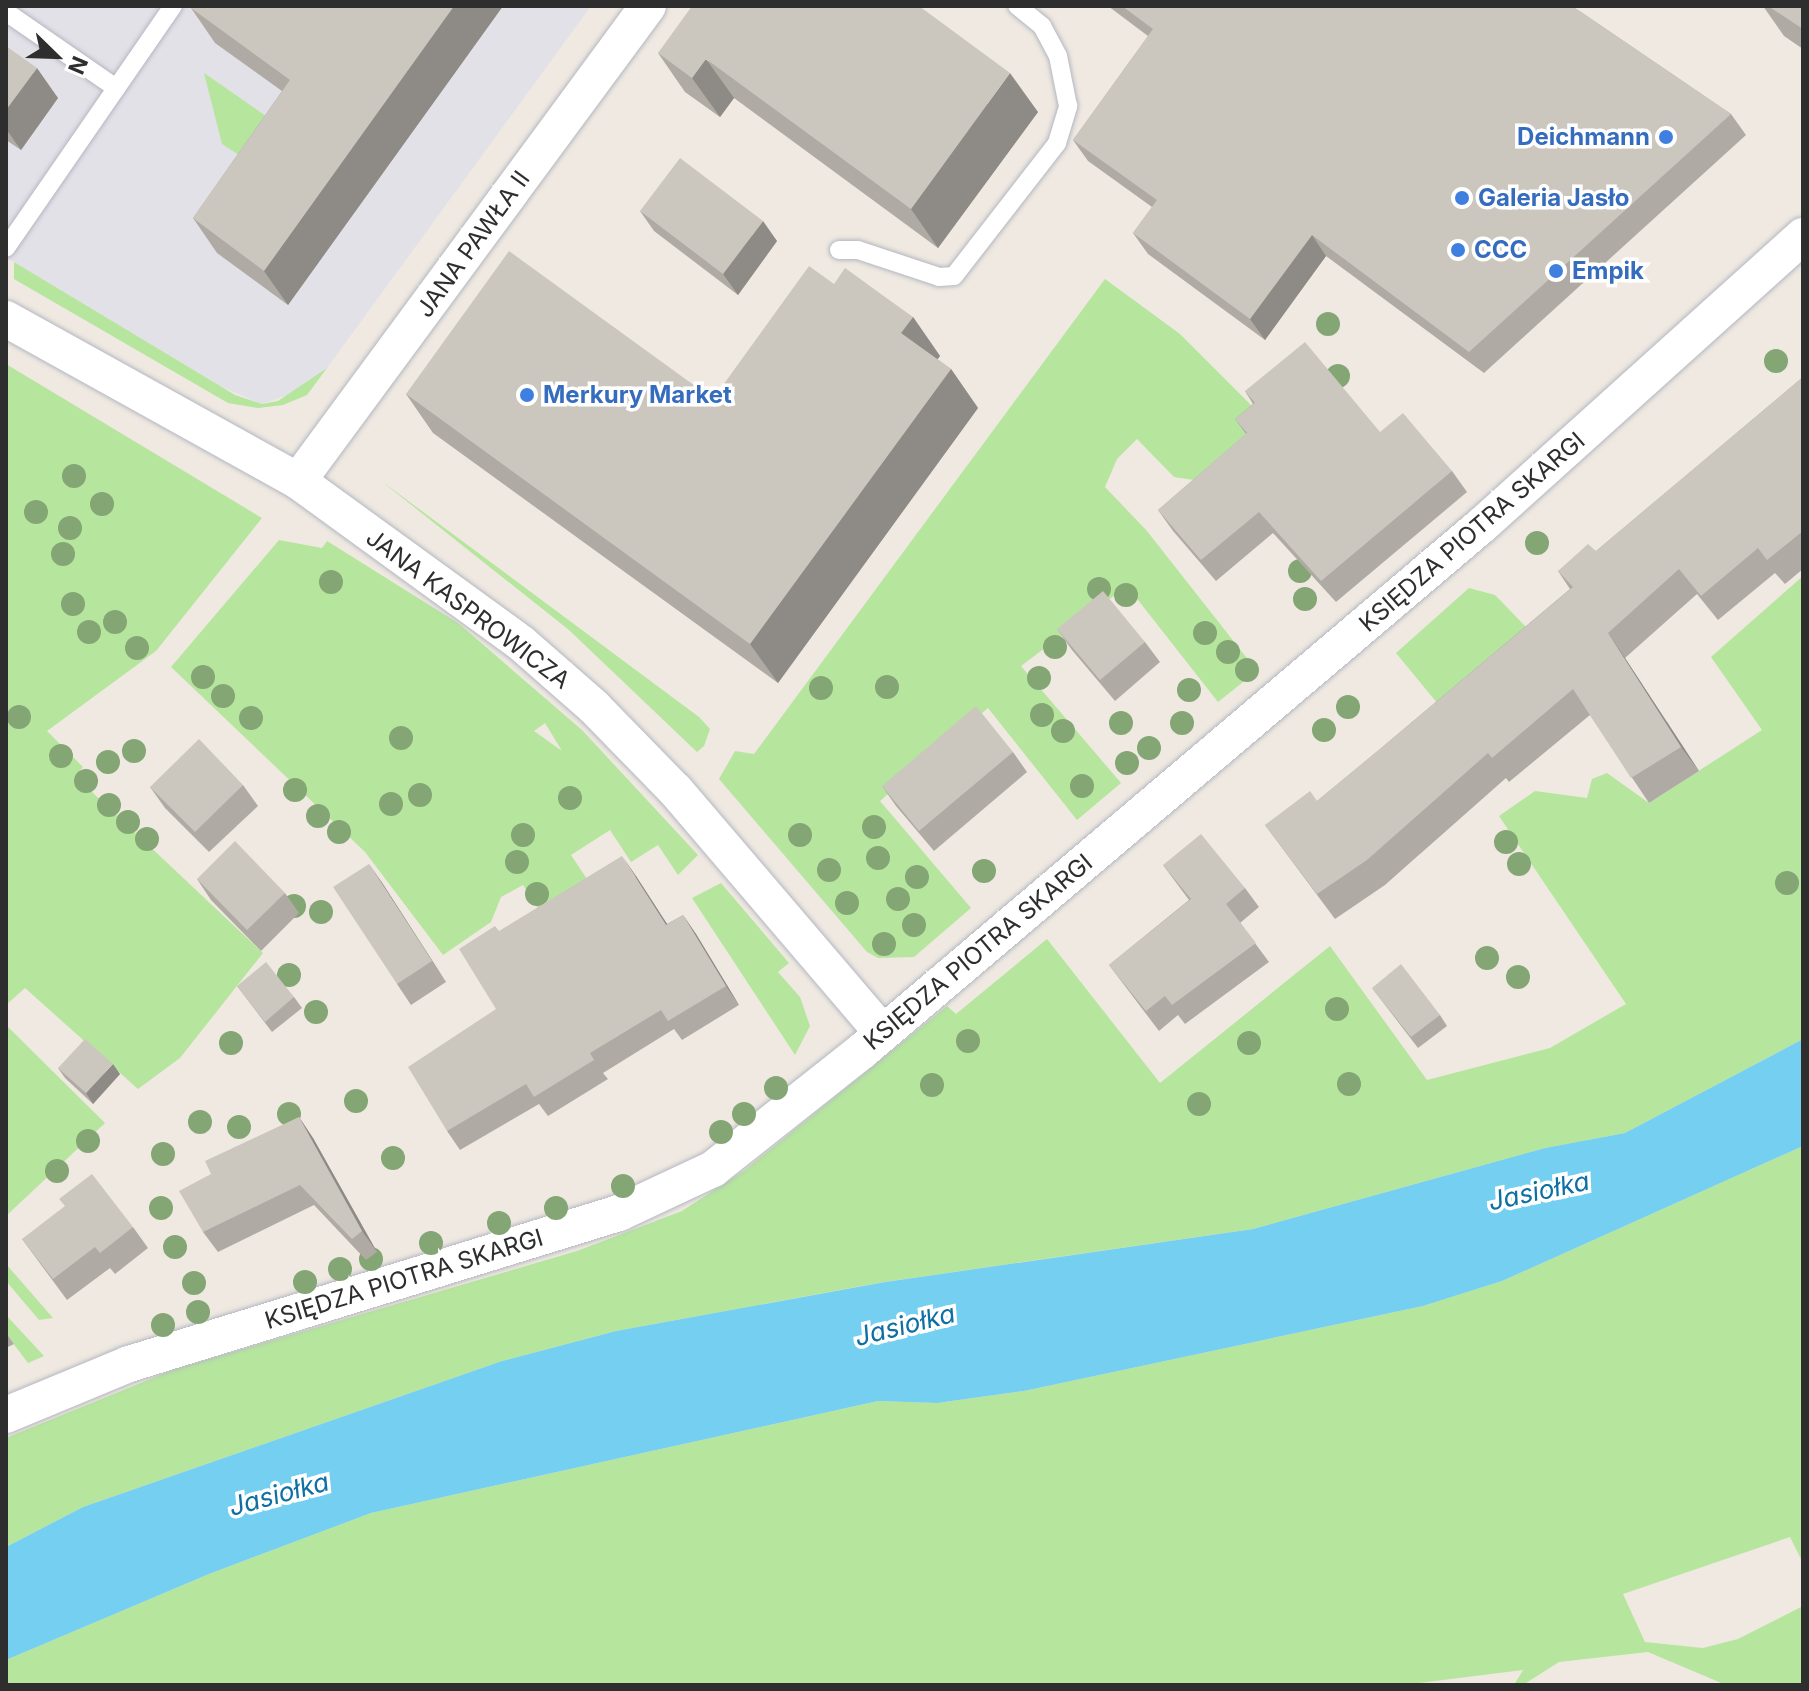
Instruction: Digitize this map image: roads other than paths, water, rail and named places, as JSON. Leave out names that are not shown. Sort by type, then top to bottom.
[{"type":"street","name":"JANA PAWŁA II","points":[[298,481],[648,6]]},
{"type":"street","name":"KSIĘDZA PIOTRA SKARGI","points":[[6,1415],[129,1364],[619,1213],[682,1186],[748,1146],[1482,525],[1803,236]]},
{"type":"street","name":"JANA KASPROWICZA","points":[[6,319],[298,481],[521,643],[594,707],[676,791],[883,1033]]},
{"type":"lane","points":[[6,248],[173,6]]},
{"type":"lane","points":[[839,250],[858,250],[939,277],[954,276],[1057,143],[1068,106],[1058,56],[1042,26],[1017,6]]},
{"type":"lane","points":[[6,12],[116,88]]},
{"type":"water","name":"Jasiołka","points":[[1803,1039],[1803,1146],[1502,1281],[1423,1306],[1024,1391],[937,1403],[878,1401],[371,1513],[209,1574],[6,1660],[6,1547],[83,1507],[502,1361],[616,1331],[885,1282],[1253,1229],[1545,1148],[1625,1133]]},
{"type":"place","name":"Deichmann","points":[[1666,137]]},
{"type":"place","name":"Galeria Jasło","points":[[1462,198]]},
{"type":"place","name":"CCC","points":[[1458,250]]},
{"type":"place","name":"Empik","points":[[1556,271]]},
{"type":"place","name":"Merkury Market","points":[[527,395]]}]
